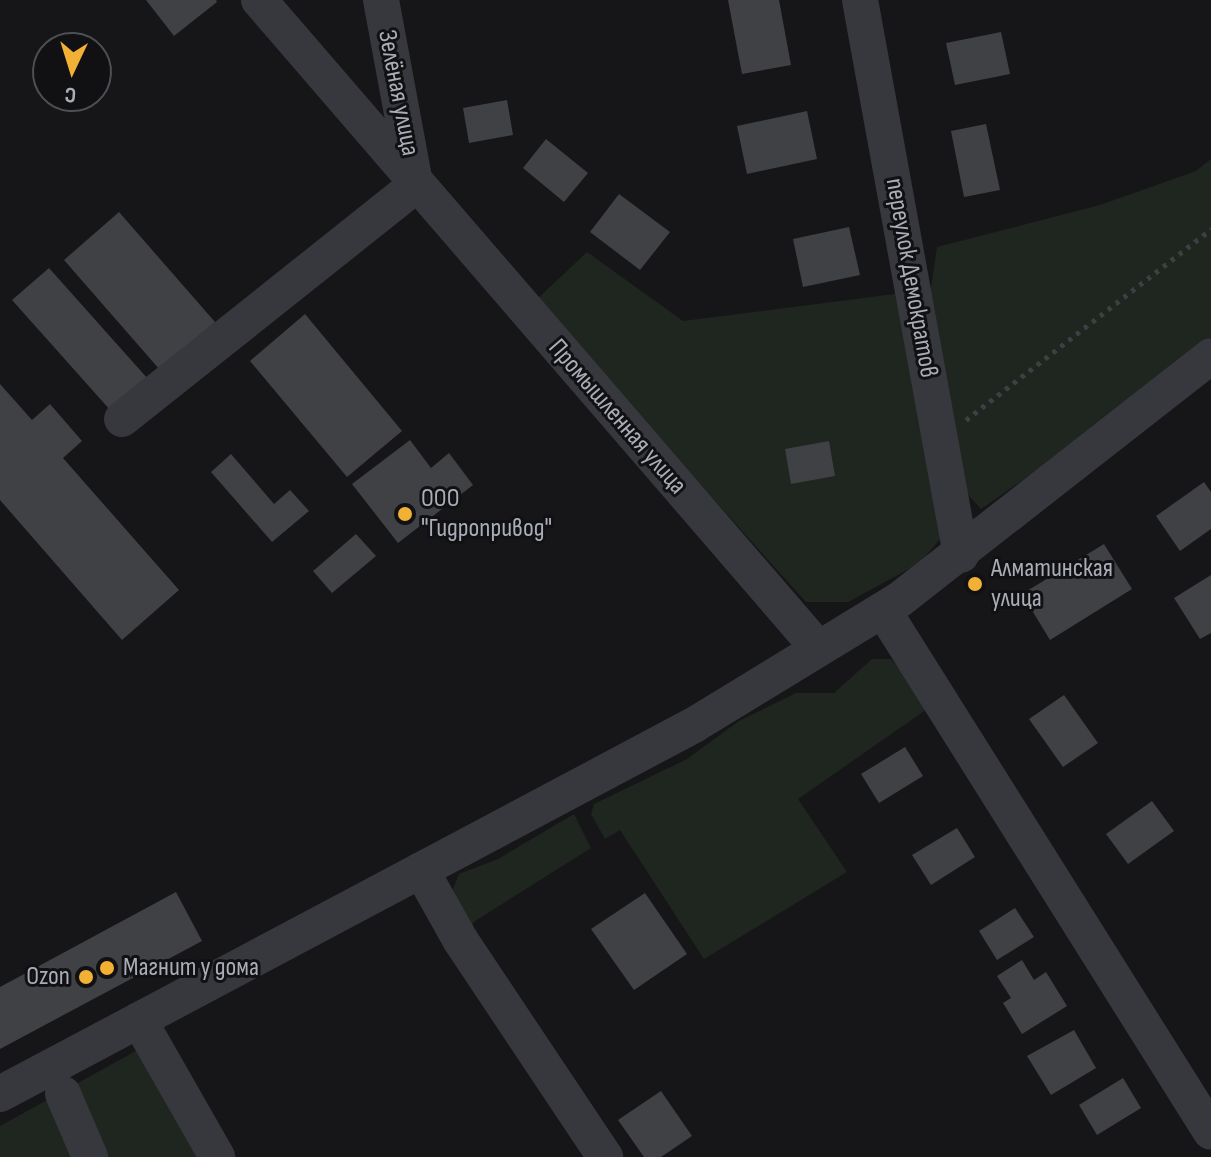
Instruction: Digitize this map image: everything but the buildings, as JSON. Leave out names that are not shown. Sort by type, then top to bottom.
[{"type":"street","name":"Промышленная улица","points":[[259,0],[415,186],[818,648]]},
{"type":"street","name":"Зелёная улица","points":[[381,0],[415,186]]},
{"type":"street","name":"переулок Демократов","points":[[860,0],[961,555]]},
{"type":"street","points":[[122,419],[415,186]]},
{"type":"street","points":[[0,1094],[694,725],[883,610],[961,555],[1211,356]]},
{"type":"street","points":[[883,610],[1211,1132]]},
{"type":"street","points":[[421,870],[461,941],[605,1157]]},
{"type":"street","points":[[139,1020],[217,1157]]},
{"type":"street","points":[[63,1094],[90,1157]]},
{"type":"path","points":[[958,426],[1211,229]]},
{"type":"shaded area","points":[[1211,159],[1211,337],[1121,412],[981,509],[961,487],[928,308],[937,247],[1100,205],[1196,171]]},
{"type":"shaded area","points":[[587,252],[683,321],[910,292],[942,526],[940,539],[920,563],[848,602],[806,602],[535,301]]},
{"type":"shaded area","points":[[872,659],[891,659],[930,707],[798,799],[847,872],[704,959],[620,830],[605,839],[591,814],[594,804],[687,759],[739,721],[796,693],[834,693]]},
{"type":"shaded area","points":[[574,814],[591,848],[475,921],[465,934],[453,889],[459,874],[498,859]]},
{"type":"shaded area","points":[[143,1047],[206,1157],[0,1157],[0,1126]]},
{"type":"place","name":"ООО \"Гидропривод\"","points":[[405,514]]},
{"type":"place","name":"Алматинская улица","points":[[975,584]]},
{"type":"place","name":"Магнит у дома","points":[[107,968]]},
{"type":"place","name":"Ozon","points":[[86,977]]}]
